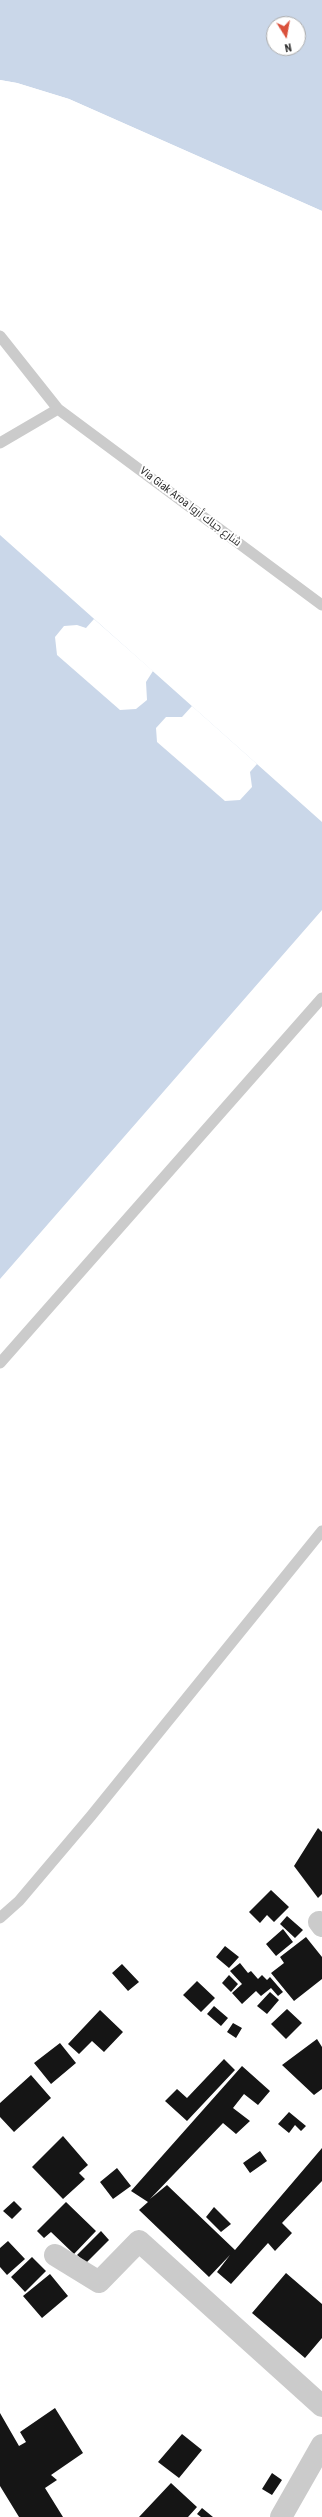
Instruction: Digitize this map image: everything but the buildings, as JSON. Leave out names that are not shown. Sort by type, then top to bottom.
[{"type":"street","points":[[55,2255],[99,2282],[139,2241],[322,2406]]},
{"type":"street","points":[[281,2517],[322,2445]]},
{"type":"lane","name":"Via Giak Aroa شارع جياك أروا","points":[[0,336],[58,409],[322,605]]},
{"type":"lane","points":[[0,443],[58,409]]},
{"type":"lane","points":[[0,1363],[322,998]]},
{"type":"lane","points":[[0,1918],[19,1901],[91,1816],[322,1531]]},
{"type":"water","points":[[0,0],[322,0],[322,211],[69,99],[17,83],[0,80]]},
{"type":"water","points":[[0,535],[322,822],[322,910],[0,1279]]},
{"type":"pier","points":[[0,80],[17,83],[69,99],[322,211],[322,213],[68,101],[16,85],[0,82]]},
{"type":"pier","points":[[94,619],[153,671],[146,682],[147,700],[136,709],[120,710],[57,655],[55,637],[64,626],[77,625],[86,628]]},
{"type":"pier","points":[[192,706],[257,764],[250,772],[252,787],[240,800],[225,801],[157,742],[156,728],[166,717],[182,717]]}]
